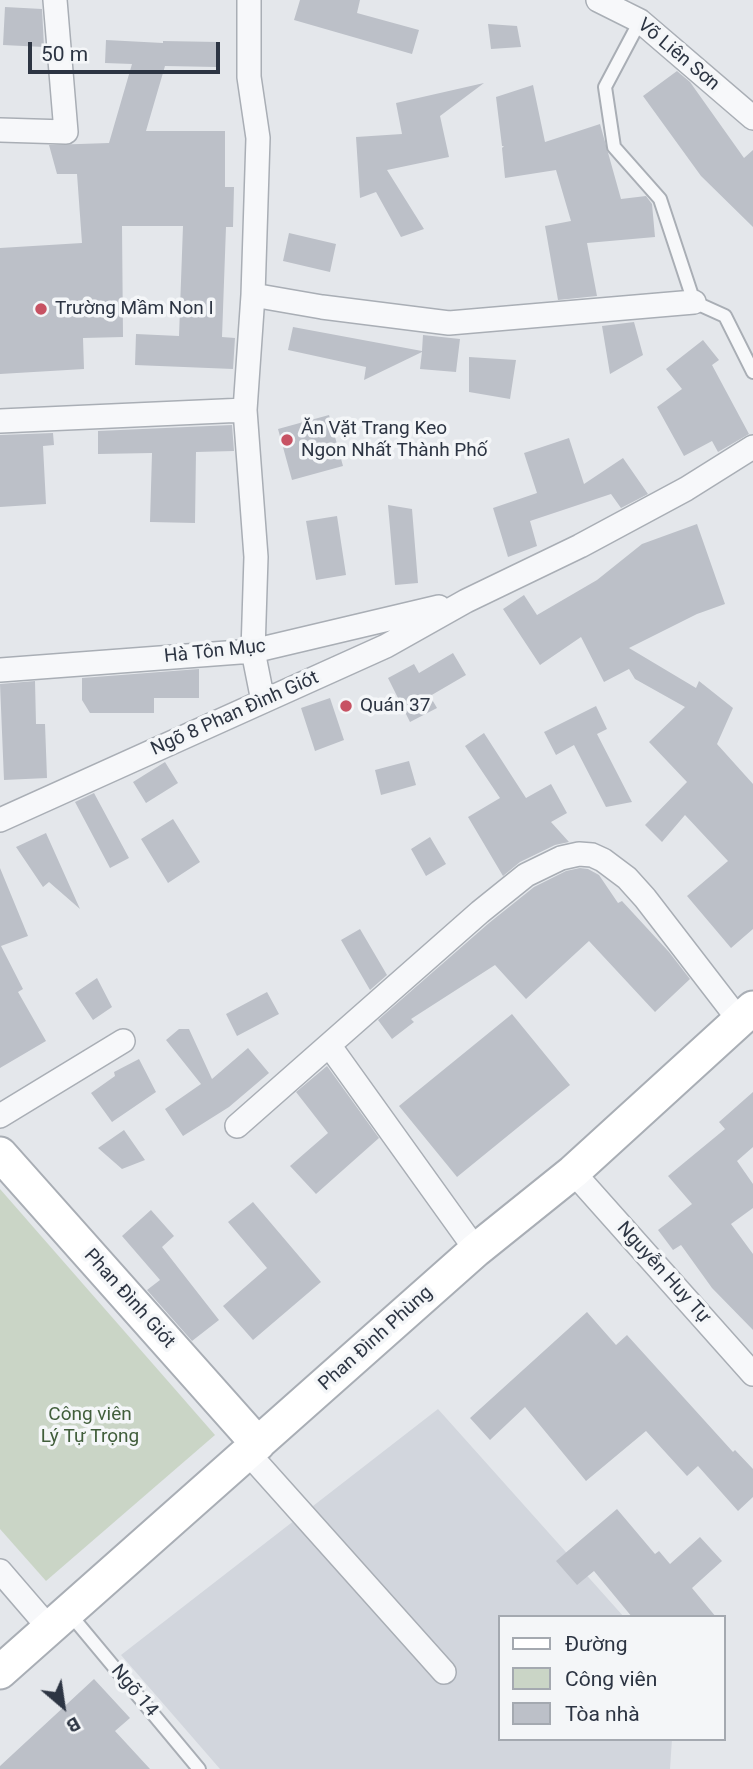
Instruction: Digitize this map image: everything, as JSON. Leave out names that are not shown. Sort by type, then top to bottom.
[{"type":"main road","name":"Phan Đình Phùng","points":[[0,1672],[476,1250],[573,1172],[746,1014]]},
{"type":"main road","name":"Phan Đình Giót","points":[[0,1154],[253,1448]]},
{"type":"street","points":[[0,130],[66,132],[54,0]]},
{"type":"street","points":[[249,0],[249,77],[258,138],[253,295],[245,410],[256,557],[253,651],[262,701]]},
{"type":"street","name":"Võ Liên Sơn","points":[[598,0],[640,21],[753,118]]},
{"type":"street","points":[[253,295],[322,307],[449,323],[694,302]]},
{"type":"street","points":[[0,421],[245,410]]},
{"type":"street","points":[[466,601],[651,508],[753,447]]},
{"type":"street","name":"Hà Tôn Mục","points":[[0,670],[253,651],[466,601]]},
{"type":"street","name":"Ngõ 8 Phan Đình Giót","points":[[0,820],[386,646],[466,601]]},
{"type":"street","points":[[236,1126],[526,875],[561,858],[579,854],[592,855],[603,860],[627,878],[746,1014]]},
{"type":"street","points":[[0,1116],[122,1041]]},
{"type":"street","points":[[329,1045],[476,1250]]},
{"type":"street","name":"Nguyễn Huy Tự","points":[[573,1172],[753,1374]]},
{"type":"street","points":[[253,1448],[444,1672]]},
{"type":"street","points":[[0,1571],[59,1621]]},
{"type":"lane","points":[[640,21],[605,87],[614,147],[660,199],[694,302],[725,316],[753,372]]},
{"type":"lane","name":"Ngõ 14","points":[[59,1621],[195,1768]]},
{"type":"shaded area","points":[[438,1409],[622,1615],[498,1615],[498,1741],[672,1741],[670,1769],[220,1769],[121,1655]]},
{"type":"green space","name":"Công viên Lý Tự Trọng","points":[[0,1189],[215,1435],[46,1581],[0,1529]]},
{"type":"building","points":[[300,0],[360,0],[357,13],[419,30],[412,54],[294,20]]},
{"type":"building","points":[[5,7],[42,9],[44,47],[3,45]]},
{"type":"building","points":[[488,24],[517,26],[521,47],[491,49]]},
{"type":"building","points":[[106,40],[218,42],[217,67],[165,66],[146,131],[225,131],[225,187],[234,187],[233,227],[226,227],[222,337],[235,338],[233,369],[135,365],[136,334],[179,336],[183,226],[122,226],[123,337],[83,338],[84,369],[0,374],[0,248],[82,243],[77,174],[57,174],[49,145],[109,143],[132,64],[105,63]]},
{"type":"building","points":[[677,71],[690,82],[744,158],[753,150],[753,227],[701,176],[643,96]]},
{"type":"building","points":[[484,83],[440,116],[449,157],[387,170],[424,229],[401,237],[376,192],[360,198],[356,137],[402,134],[396,103]]},
{"type":"building","points":[[533,85],[545,142],[600,124],[621,199],[646,196],[652,204],[655,237],[587,243],[597,296],[558,300],[545,226],[571,221],[556,170],[505,178],[504,146],[496,97]]},
{"type":"building","points":[[289,233],[336,244],[330,272],[283,261]]},
{"type":"building","points":[[634,322],[643,355],[610,374],[602,326]]},
{"type":"building","points":[[293,327],[422,351],[423,335],[460,339],[456,372],[420,369],[422,352],[364,380],[366,367],[288,350]]},
{"type":"building","points":[[703,340],[719,360],[712,365],[749,434],[718,452],[712,441],[684,456],[657,407],[682,389],[666,369]]},
{"type":"building","points":[[469,357],[516,360],[510,399],[469,392]]},
{"type":"building","points":[[329,415],[343,466],[292,480],[278,429]]},
{"type":"building","points":[[232,425],[234,451],[196,452],[195,523],[150,522],[152,453],[98,454],[98,431]]},
{"type":"building","points":[[53,433],[54,445],[43,446],[46,504],[0,507],[0,435]]},
{"type":"building","points":[[569,438],[584,484],[623,458],[648,494],[621,508],[611,494],[530,521],[537,546],[508,557],[493,508],[537,493],[524,453]]},
{"type":"building","points":[[388,505],[412,509],[418,583],[395,585]]},
{"type":"building","points":[[337,516],[346,575],[316,580],[306,521]]},
{"type":"building","points":[[697,524],[725,604],[697,614],[629,648],[696,688],[699,681],[733,708],[717,744],[753,784],[753,929],[731,948],[687,896],[728,861],[685,815],[662,842],[645,825],[687,782],[649,742],[685,707],[635,679],[629,669],[604,682],[581,637],[540,665],[503,609],[524,595],[537,615],[597,580],[642,544]]},
{"type":"building","points":[[453,653],[466,675],[430,696],[437,708],[410,722],[388,678],[414,664],[419,673]]},
{"type":"building","points":[[199,669],[199,698],[154,698],[154,713],[90,713],[82,700],[82,678]]},
{"type":"building","points":[[35,681],[36,724],[45,724],[47,778],[4,780],[0,684]]},
{"type":"building","points":[[330,698],[344,740],[315,751],[301,708]]},
{"type":"building","points":[[596,706],[607,729],[597,734],[632,802],[606,807],[574,745],[556,755],[544,732]]},
{"type":"building","points":[[484,733],[526,798],[551,784],[567,813],[551,822],[569,842],[555,845],[520,862],[503,876],[468,817],[500,798],[465,746]]},
{"type":"building","points":[[409,761],[416,785],[381,795],[375,770]]},
{"type":"building","points":[[165,762],[178,783],[146,803],[133,782]]},
{"type":"building","points":[[94,793],[129,858],[110,868],[75,802]]},
{"type":"building","points":[[173,819],[200,862],[168,883],[141,839]]},
{"type":"building","points":[[46,833],[80,909],[49,882],[43,887],[16,847]]},
{"type":"building","points":[[430,837],[446,864],[426,876],[411,849]]},
{"type":"building","points":[[0,868],[28,936],[1,946],[23,989],[18,992],[46,1041],[0,1068]]},
{"type":"building","points":[[580,868],[599,875],[618,903],[622,901],[690,979],[655,1012],[589,941],[526,999],[495,965],[411,1019],[414,1022],[392,1039],[378,1020],[534,887],[566,871]]},
{"type":"building","points":[[360,929],[387,975],[370,990],[341,940]]},
{"type":"building","points":[[97,978],[112,1007],[93,1020],[75,993]]},
{"type":"building","points":[[267,992],[279,1014],[237,1036],[226,1014]]},
{"type":"building","points":[[512,1014],[570,1085],[457,1177],[399,1106]]},
{"type":"building","points":[[179,1029],[189,1029],[212,1079],[248,1048],[269,1073],[229,1107],[183,1136],[165,1109],[201,1084],[166,1040]]},
{"type":"building","points":[[139,1059],[156,1092],[112,1122],[91,1093],[115,1076],[114,1072]]},
{"type":"building","points":[[327,1066],[379,1138],[316,1194],[290,1166],[328,1133],[296,1092]]},
{"type":"building","points":[[753,1092],[753,1147],[737,1161],[753,1184],[753,1208],[731,1224],[753,1254],[753,1330],[712,1288],[681,1245],[673,1250],[658,1230],[692,1204],[668,1176],[725,1129],[719,1122]]},
{"type":"building","points":[[124,1130],[145,1160],[122,1169],[98,1148]]},
{"type":"building","points":[[253,1202],[321,1282],[253,1340],[223,1306],[267,1268],[228,1222]]},
{"type":"building","points":[[151,1210],[174,1236],[162,1247],[219,1320],[192,1341],[147,1290],[160,1280],[122,1236]]},
{"type":"building","points":[[587,1312],[616,1345],[627,1335],[733,1452],[735,1450],[753,1469],[753,1497],[738,1511],[698,1466],[687,1476],[646,1431],[586,1481],[525,1407],[490,1440],[470,1418]]},
{"type":"building","points":[[617,1509],[655,1554],[659,1551],[670,1564],[700,1537],[722,1561],[692,1588],[714,1615],[630,1615],[594,1571],[577,1585],[556,1561]]},
{"type":"building","points":[[94,1679],[130,1718],[115,1731],[150,1769],[0,1769],[0,1766]]},
{"type":"place","name":"Trường Mầm Non I","points":[[41,309]]},
{"type":"place","name":"Ăn Vặt Trang Keo Ngon Nhất Thành Phố","points":[[287,440]]},
{"type":"place","name":"Quán 37","points":[[346,706]]}]
